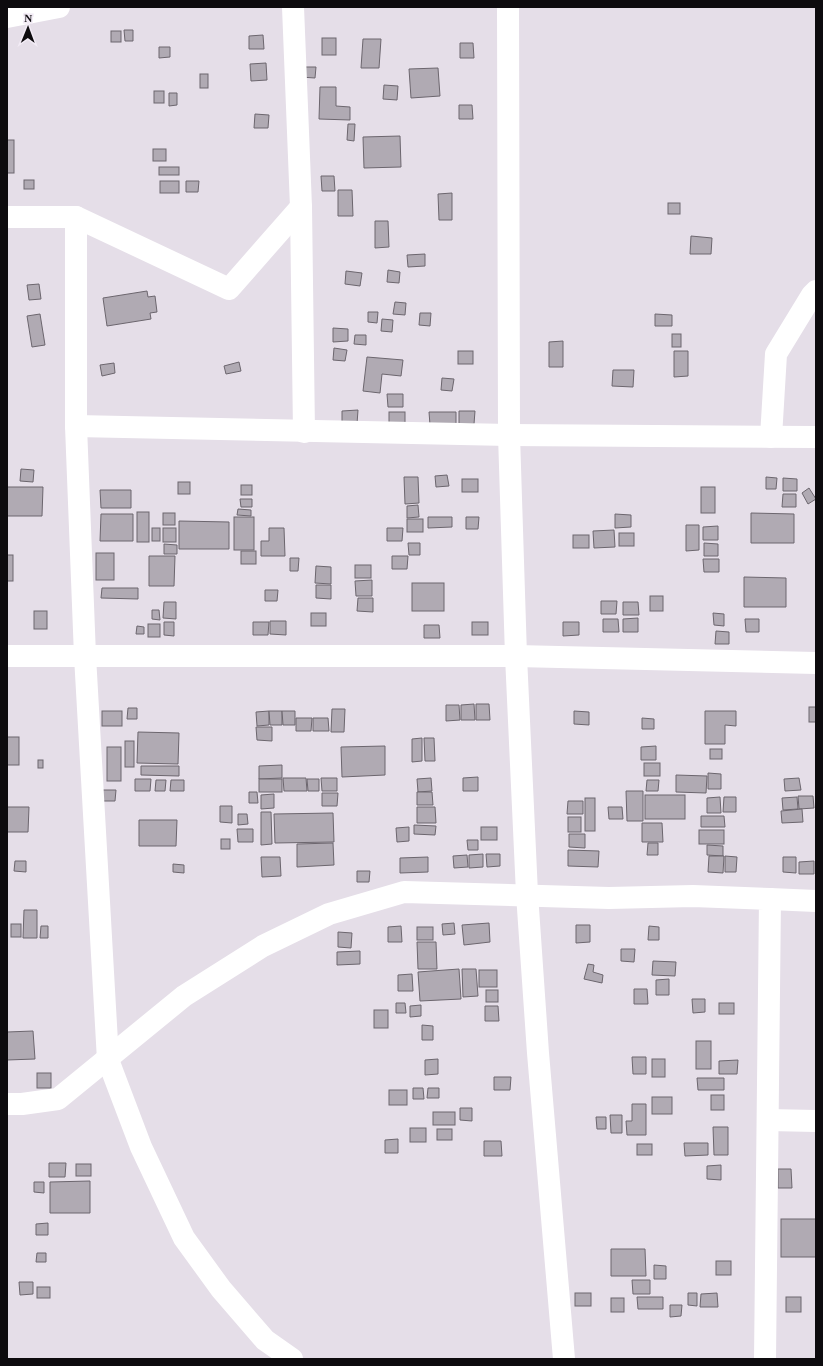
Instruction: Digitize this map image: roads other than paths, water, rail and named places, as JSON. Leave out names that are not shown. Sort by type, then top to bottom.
[{"type":"street","points":[[7,17],[59,7]]},
{"type":"street","points":[[293,7],[301,207],[304,432]]},
{"type":"street","points":[[508,7],[509,435],[516,656],[527,894],[538,1053],[564,1359]]},
{"type":"street","points":[[7,217],[76,217],[229,289],[301,207]]},
{"type":"street","points":[[76,217],[76,426],[85,656],[108,1060],[141,1147],[184,1238],[222,1289],[265,1340],[292,1359]]},
{"type":"street","points":[[771,437],[776,354],[812,294],[816,291]]},
{"type":"street","points":[[76,426],[304,432],[816,437]]},
{"type":"street","points":[[7,656],[516,656],[816,663]]},
{"type":"street","points":[[7,1104],[22,1104],[58,1099],[108,1060],[184,996],[263,946],[329,914],[404,892],[527,894],[609,898],[693,896],[816,901]]},
{"type":"street","points":[[765,1359],[770,899]]},
{"type":"street","points":[[768,1120],[816,1121]]}]
